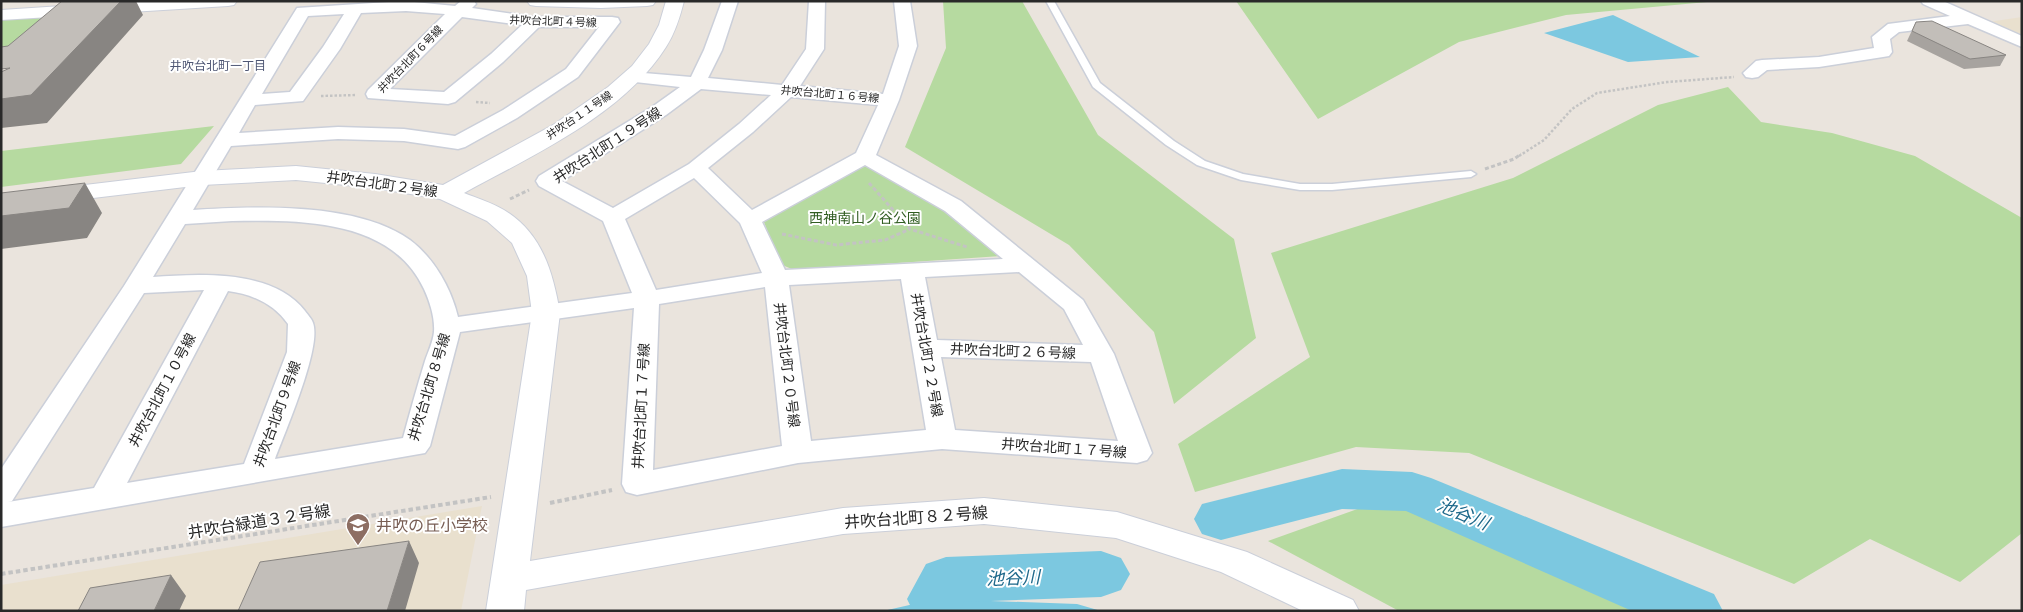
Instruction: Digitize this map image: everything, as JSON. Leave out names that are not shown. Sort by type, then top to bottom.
[{"type":"street","points":[[1,15],[228,1]]},
{"type":"street","points":[[536,1],[601,3],[647,1]]},
{"type":"street","name":"井吹台１１号線","points":[[446,193],[550,135],[600,103],[632,77],[656,47],[669,23],[675,1]]},
{"type":"street","points":[[697,83],[714,50],[730,1]]},
{"type":"street","points":[[647,299],[613,216],[696,168],[746,128],[788,90],[815,49],[818,1]]},
{"type":"street","name":"井吹台北町１６号線","points":[[632,77],[890,100],[908,46],[902,1]]},
{"type":"street","points":[[1929,1],[2022,42]]},
{"type":"street","name":"井吹台北町４号線","points":[[202,178],[303,11],[406,6],[464,6],[535,22],[612,22],[572,73],[520,108],[458,143],[404,135],[338,133],[226,140]]},
{"type":"street","name":"井吹台北町６号線","points":[[375,94],[464,6]]},
{"type":"street","points":[[250,100],[296,97],[332,49],[356,8]]},
{"type":"street","points":[[1752,73],[1762,65],[1819,62],[1883,52],[1882,37],[1894,28],[1969,19]]},
{"type":"street","points":[[448,98],[497,58],[535,22]]},
{"type":"street","name":"井吹台北町１９号線","points":[[547,181],[659,111],[697,83]]},
{"type":"street","name":"井吹台北町６号線","points":[[375,94],[448,98]]},
{"type":"street","points":[[696,168],[750,220],[865,157],[890,100]]},
{"type":"street","name":"井吹台北町１７号線","points":[[647,299],[637,484],[798,453],[942,439],[1137,453],[1100,354],[1074,305],[953,206],[865,157]]},
{"type":"street","name":"井吹台北町２号線","points":[[1,202],[202,178],[296,173],[375,181],[446,193],[496,216],[523,240],[540,276],[546,313],[507,595]]},
{"type":"street","points":[[1,493],[136,286],[202,178]]},
{"type":"street","name":"井吹台北町１９号線","points":[[547,181],[613,216]]},
{"type":"street","name":"井吹台北町８号線","points":[[1,515],[414,446],[447,330],[442,301],[428,274],[415,257],[398,243],[368,229],[329,219],[282,215],[232,214],[177,218]]},
{"type":"street","name":"井吹台北町２０号線","points":[[750,220],[776,278],[798,453]]},
{"type":"street","points":[[446,326],[647,299],[776,278],[1025,265]]},
{"type":"street","name":"井吹台北町２２号線","points":[[912,270],[942,439]]},
{"type":"street","name":"井吹台北町９号線","points":[[136,286],[196,282],[220,283],[263,292],[287,306],[301,324],[300,352],[256,473]]},
{"type":"street","name":"井吹台北町１０号線","points":[[104,498],[220,283]]},
{"type":"street","name":"井吹台北町２６号線","points":[[926,348],[1100,354]]},
{"type":"street","name":"井吹台北町８２号線","points":[[507,595],[843,522],[984,511],[1117,525],[1234,562],[1340,611]]},
{"type":"lane","points":[[1050,1],[1096,84],[1170,143],[1201,163],[1240,177],[1300,187],[1332,187],[1472,174]]},
{"type":"path","points":[[1472,174],[1514,159],[1544,140],[1572,109],[1597,93],[1667,82],[1734,77],[1752,73]]},
{"type":"path","points":[[296,97],[375,94]]},
{"type":"path","points":[[448,98],[520,108]]},
{"type":"path","points":[[865,157],[869,184],[910,229],[972,248]]},
{"type":"path","points":[[486,211],[547,181]]},
{"type":"path","points":[[750,220],[772,232],[836,245],[884,240],[910,229]]},
{"type":"path","name":"井吹台緑道３２号線","points":[[1,574],[637,484]]},
{"type":"shaded area","points":[[2022,17],[2022,37],[1988,22]]},
{"type":"shaded area","name":"井吹の丘小学校","points":[[482,506],[461,611],[1,611],[1,585]]},
{"type":"green space","points":[[943,1],[1022,1],[1098,135],[1234,239],[1256,338],[1174,404],[1154,332],[1069,245],[905,147],[946,48]]},
{"type":"green space","points":[[1236,1],[1718,1],[1566,15],[1459,42],[1318,119]]},
{"type":"green space","points":[[58,15],[1,67],[1,19]]},
{"type":"green space","points":[[1728,87],[1761,122],[1832,133],[1915,156],[2022,218],[2022,533],[1960,582],[1870,539],[1794,584],[1469,453],[1356,447],[1195,492],[1178,444],[1310,357],[1271,253],[1513,178],[1658,105]]},
{"type":"green space","points":[[214,126],[181,164],[1,187],[1,151]]},
{"type":"green space","name":"西神南山ノ谷公園","points":[[865,165],[942,208],[1001,256],[794,270],[780,264],[764,222]]},
{"type":"green space","points":[[1377,502],[1449,518],[1665,611],[1399,611],[1268,541]]},
{"type":"water","points":[[1613,15],[1700,57],[1628,62],[1544,33]]},
{"type":"water","points":[[936,599],[1077,604],[1101,611],[883,611]]},
{"type":"building","points":[[62,1],[121,1],[31,95],[1,99],[1,72],[10,68],[1,69],[1,47],[8,46]]},
{"type":"building","points":[[1932,21],[2006,55],[1970,59],[1912,31],[1916,22]]},
{"type":"building","points":[[85,183],[69,208],[1,216],[1,193]]},
{"type":"building","points":[[409,541],[387,611],[238,611],[260,562]]},
{"type":"building","points":[[171,575],[154,611],[78,611],[90,588]]},
{"type":"waterway","name":"池谷川","points":[[1221,519],[1342,489],[1412,492],[1693,611]]},
{"type":"waterway","name":"池谷川","points":[[936,599],[946,580],[1101,574]]},
{"type":"place","name":"井吹の丘小学校","points":[[358,546]]},
{"type":"district","name":"井吹台北町一丁目","points":[[218,66]]}]
